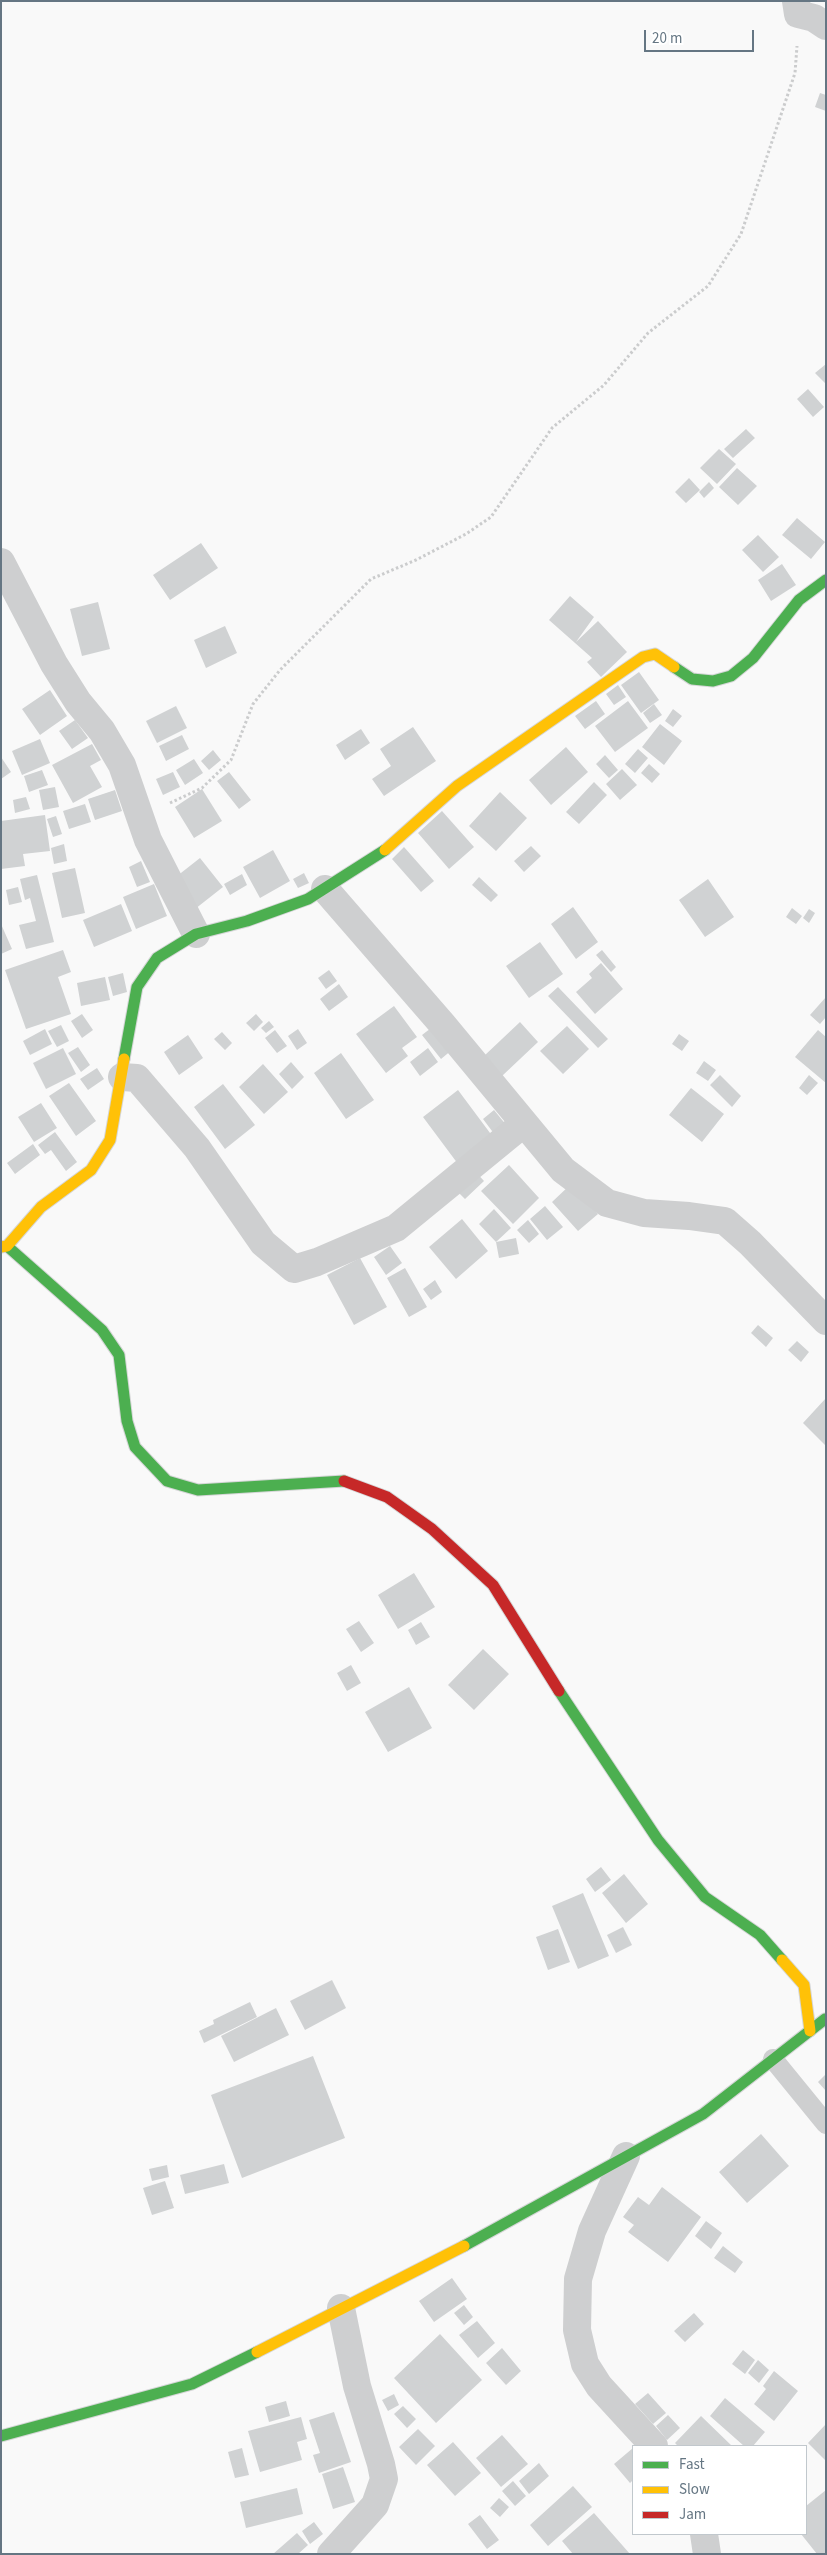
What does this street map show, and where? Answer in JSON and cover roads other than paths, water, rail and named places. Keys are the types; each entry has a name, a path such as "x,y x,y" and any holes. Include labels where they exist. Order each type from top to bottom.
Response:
{"street":[{"path":"798,8 826,26"},
{"path":"1,562 54,664 78,702 102,731 122,765 140,817 165,876 196,934"},
{"path":"810,2031 804,1985 760,1935 705,1897 658,1840 557,1688 493,1585 432,1530 387,1497 342,1480 198,1490 168,1481 135,1447 127,1421 120,1355 102,1330 4,1246 41,1207 91,1170 110,1140 137,987 157,958 196,934 247,921 299,902 325,889 383,852 457,786 643,657 655,654 692,680 713,681 732,676 753,658 800,600 826,580"},
{"path":"325,889 443,1025 563,1170 607,1203 644,1213 725,1221 750,1243 826,1321"},
{"path":"122,1077 137,1078 197,1148 263,1243 294,1269 317,1262 396,1228 524,1124"},
{"path":"1,2436 192,2384 505,2224 703,2114 826,2018"},
{"path":"626,2156 592,2231 578,2279 577,2330 585,2364 599,2386 653,2445"},
{"path":"331,2554 375,2505 384,2479 357,2386 341,2308"},
{"path":"704,2535 707,2554"}],"lane":[{"path":"773,2059 826,2124"}]}
